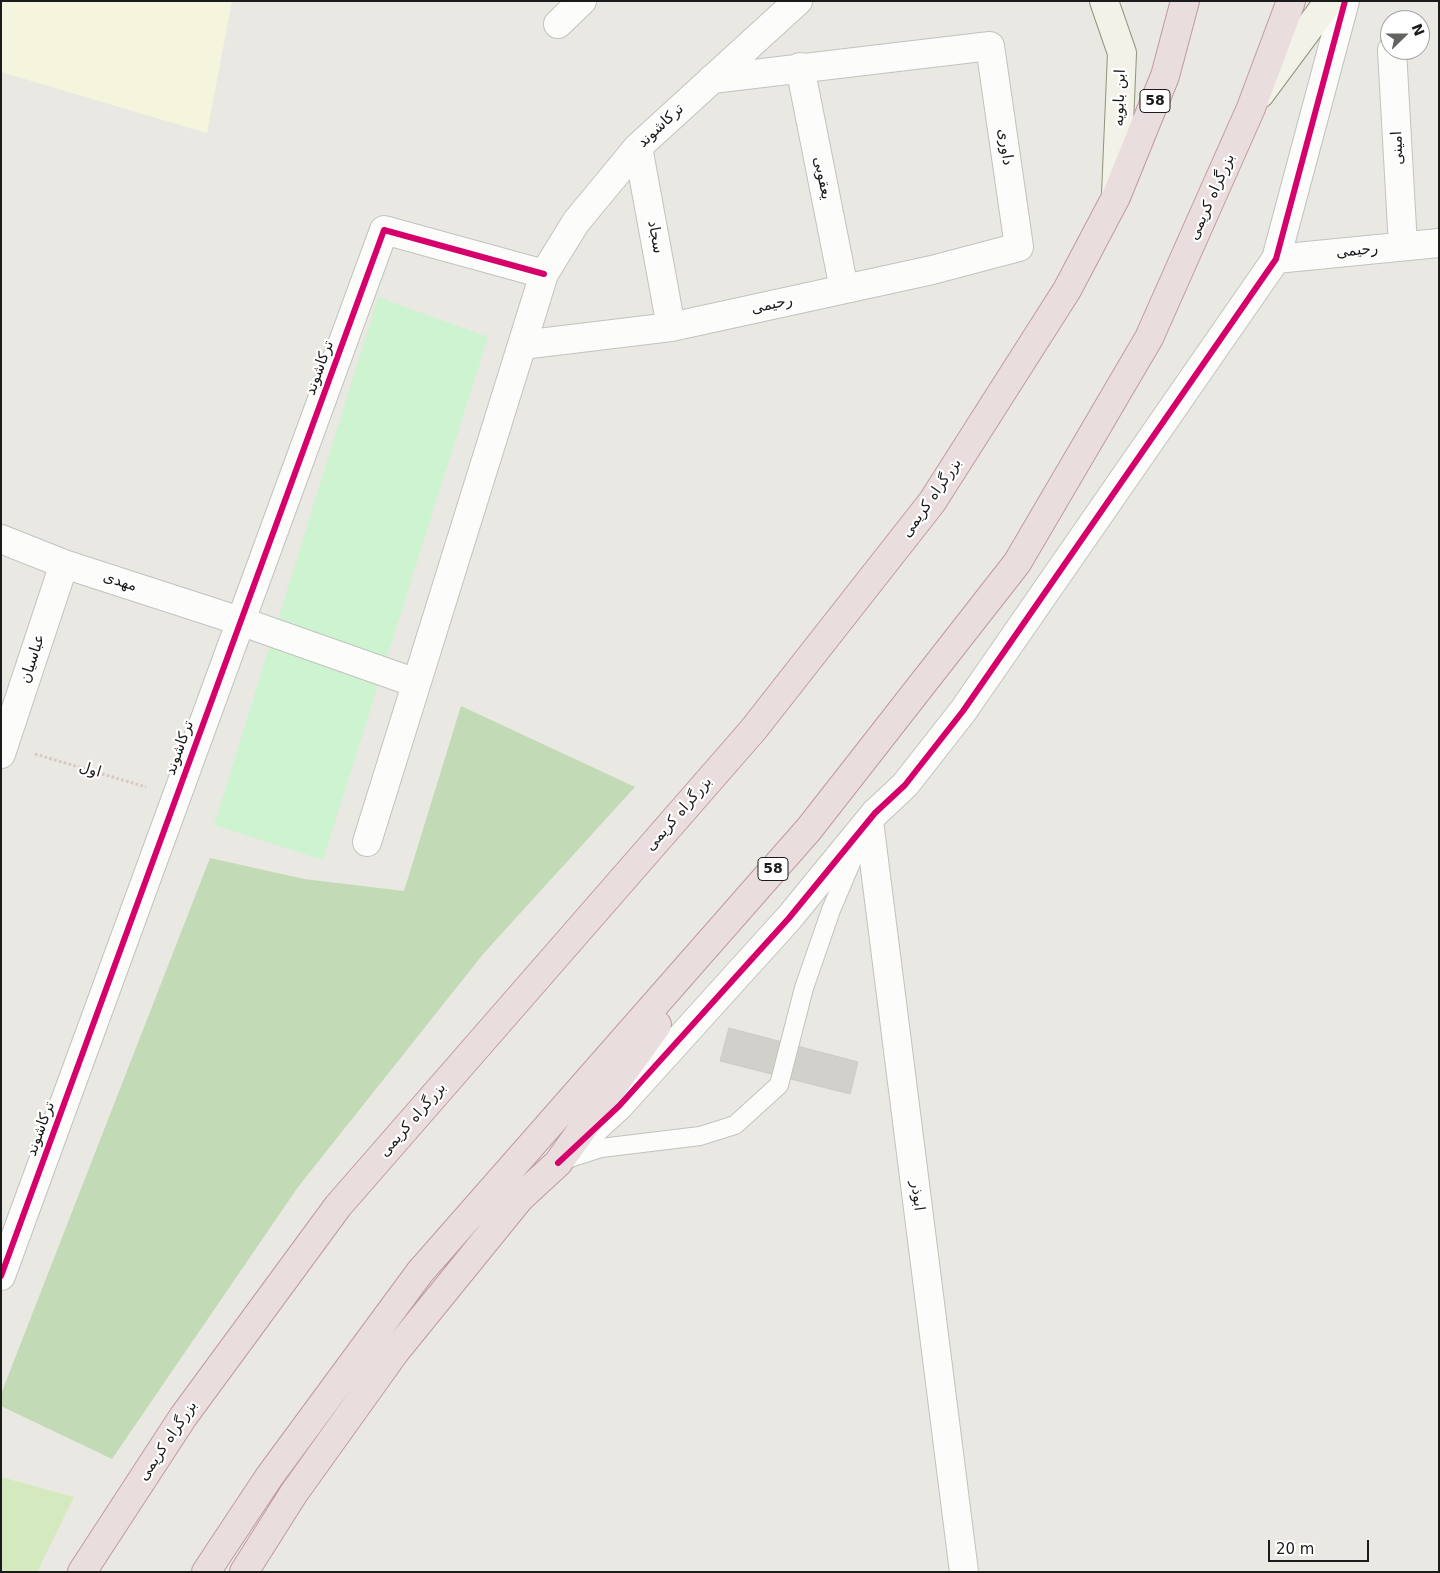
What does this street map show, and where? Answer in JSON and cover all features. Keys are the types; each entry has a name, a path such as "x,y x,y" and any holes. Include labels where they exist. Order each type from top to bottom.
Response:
{"highway":[{"name":"بزرگراه کریمی","path":"82,1572 183,1417 338,1206 753,730 932,502 1067,290 1116,197 1165,76 1185,1"},
{"name":"بزرگراه کریمی","path":"206,1572 269,1477 420,1272 820,814 1017,563 1149,338 1251,108 1291,1"},
{"path":"244,1572 294,1493 395,1352 520,1198 558,1162 752,893"}],"street":[{"path":"558,24 582,1"},
{"name":"ابن بابویه","path":"1104,1 1122,53 1116,197"},
{"path":"1251,108 1329,1"},
{"path":"558,1162 619,1106 789,918 869,821 905,785 963,711 1276,259 1345,1"},
{"name":"ترکاشوند","path":"367,842 544,274 576,222 638,147 712,79 786,5"},
{"name":"داوری","path":"800,67 990,46 1019,247"},
{"name":"امینی","path":"1393,60 1402,246"},
{"path":"712,79 800,67"},
{"name":"یعقوبی","path":"800,67 844,289"},
{"name":"سجاد","path":"638,147 671,327"},
{"name":"ترکاشوند","path":"1,1276 6,1247 176,796 384,230 544,274"},
{"name":"رحیمی","path":"1276,259 1439,243"},
{"name":"رحیمی","path":"522,345 671,327 932,270 1019,247"},
{"name":"مهدی","path":"1,539 64,564 240,621 416,682"},
{"name":"عباسیان","path":"3,749 11,693 64,564"},
{"name":"ابوذر","path":"869,821 964,1572"}],"lane":[{"path":"558,1162 601,1148 700,1136 735,1125 779,1085 804,988 831,910 869,821"}],"shaded area":[{"path":"1,1 232,1 207,133 1,72"},
{"path":"461,706 635,787 484,953 298,1187 112,1459 1,1406 1,1394 210,858 304,879 404,891"}],"green space":[{"path":"378,297 488,337 323,860 214,825"},
{"path":"1,1477 74,1497 37,1572 1,1572"}],"building":[{"path":"729,1028 858,1062 850,1094 720,1061"}],"cycle path":[{"path":"558,1163 619,1106 789,918 875,813 905,785 963,711 1276,259 1345,1"},
{"path":"1,1276 384,230 544,274"}]}
